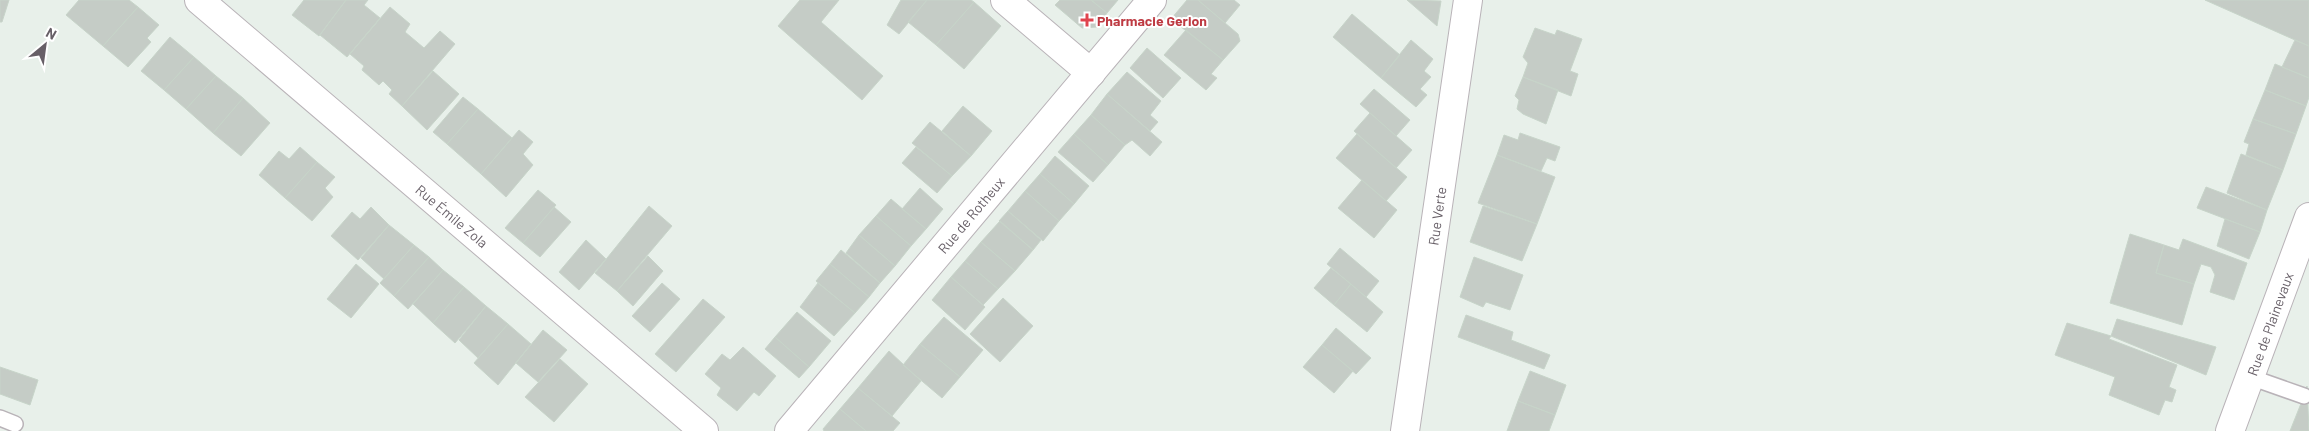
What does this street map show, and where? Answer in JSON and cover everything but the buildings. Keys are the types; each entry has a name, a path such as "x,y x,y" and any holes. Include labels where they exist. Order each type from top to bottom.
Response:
{"street":[{"name":"Rue Émile Zola","path":"199,0 704,431"},
{"path":"1006,0 1091,73"},
{"name":"Rue de Rotheux","path":"789,431 1152,0"},
{"name":"Rue Verte","path":"1405,431 1468,0"},
{"name":"Rue de Plainevaux","path":"2230,431 2309,217"}],"lane":[{"path":"2250,377 2304,396"},
{"path":"0,418 15,424"}],"place":[{"name":"Pharmacie Gerion","path":"1087,20"}]}
